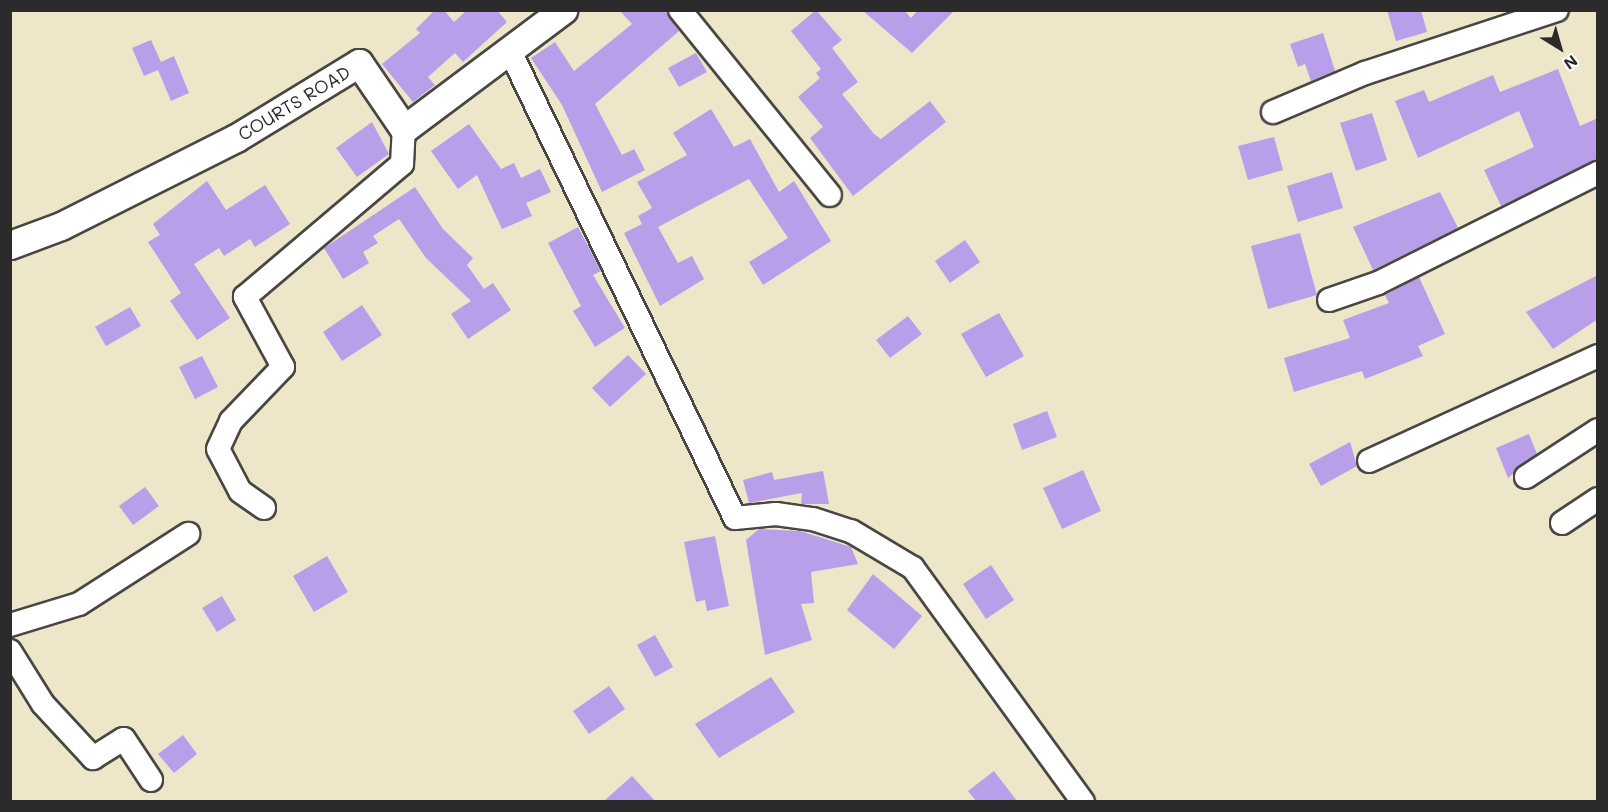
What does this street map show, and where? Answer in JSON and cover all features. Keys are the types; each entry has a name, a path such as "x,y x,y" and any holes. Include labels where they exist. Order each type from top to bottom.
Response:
{"street":[{"path":"264,508 240,491 218,449 231,422 283,367 245,297 402,164 404,129 563,10"},
{"path":"680,10 830,195"},
{"path":"1273,112 1365,73 1557,10"},
{"path":"510,51 735,518 776,514 813,519 851,531 913,568 1083,801"},
{"name":"COURTS ROAD","path":"10,245 61,226 236,138 359,63 404,129"},
{"path":"1329,300 1378,283 1598,173"},
{"path":"1369,461 1598,356"},
{"path":"1526,477 1598,430"},
{"path":"1562,523 1598,499"},
{"path":"10,625 79,604 188,534"},
{"path":"10,651 43,704 93,758 124,739 151,780"}],"building":[{"path":"435,10 444,10 454,22 467,10 497,10 507,22 463,62 455,53 428,77 435,85 413,102 382,64 420,33 416,29"},
{"path":"619,10 664,10 679,31 595,104 622,155 634,149 645,170 602,192 562,105 531,58 555,42 574,71 632,24"},
{"path":"816,10 842,40 832,48 858,82 842,94 874,134 881,139 930,101 946,122 853,196 810,138 823,127 798,97 820,78 816,73 821,69 791,31"},
{"path":"862,10 904,10 911,18 918,10 955,10 912,53"},
{"path":"1387,10 1421,10 1427,32 1396,41"},
{"path":"1323,33 1335,71 1311,81 1305,64 1298,67 1290,44"},
{"path":"151,40 161,62 174,56 189,93 171,101 158,70 144,76 132,48"},
{"path":"696,53 707,72 679,87 668,68"},
{"path":"1558,69 1580,126 1598,118 1598,160 1501,206 1484,170 1534,147 1519,111 1418,158 1395,101 1424,90 1429,102 1493,75 1500,92"},
{"path":"711,109 734,147 750,139 779,192 794,181 831,241 763,285 749,262 788,238 749,179 658,227 678,263 692,256 704,279 660,306 624,233 642,224 638,216 652,208 637,182 687,155 673,133"},
{"path":"1372,113 1387,160 1356,171 1340,123"},
{"path":"372,122 389,154 357,177 336,148"},
{"path":"469,124 501,169 514,163 521,178 540,169 551,192 526,203 532,216 502,229 477,175 458,189 431,151"},
{"path":"1274,137 1283,170 1248,180 1238,146"},
{"path":"1332,172 1343,208 1298,222 1287,186"},
{"path":"207,181 226,210 265,185 290,224 255,247 250,239 224,256 219,248 194,264 230,318 197,340 170,301 181,293 148,242 160,235 153,224"},
{"path":"415,187 443,229 473,258 467,265 484,289 493,283 511,310 468,339 451,314 471,301 426,258 399,219 373,236 378,243 363,252 369,263 343,279 324,248"},
{"path":"1440,192 1458,228 1373,270 1353,227"},
{"path":"578,227 601,271 593,275 625,328 595,347 573,311 581,306 548,243"},
{"path":"1300,233 1317,295 1268,309 1251,246"},
{"path":"965,240 980,262 950,283 935,261"},
{"path":"1598,275 1598,319 1553,349 1526,312"},
{"path":"1419,277 1445,334 1418,346 1423,356 1365,379 1362,371 1294,392 1284,358 1350,338 1343,320 1389,303 1385,295"},
{"path":"362,305 382,335 342,361 323,332"},
{"path":"130,307 141,326 106,346 95,327"},
{"path":"999,313 1024,356 986,377 961,334"},
{"path":"908,316 922,334 890,358 876,340"},
{"path":"628,355 646,374 610,407 592,388"},
{"path":"202,356 218,387 195,399 179,367"},
{"path":"1047,411 1057,437 1022,450 1013,424"},
{"path":"1529,434 1537,454 1508,478 1496,448"},
{"path":"1350,442 1357,466 1321,486 1309,464"},
{"path":"1083,470 1101,511 1062,529 1043,488"},
{"path":"823,471 829,504 801,504 802,493 749,503 743,480 772,472 774,480"},
{"path":"145,487 159,506 133,525 119,506"},
{"path":"759,529 800,531 851,547 858,564 811,572 814,603 801,604 812,640 765,655 746,540"},
{"path":"715,536 729,606 707,611 705,600 696,602 684,542"},
{"path":"327,556 348,592 314,612 293,576"},
{"path":"991,565 1014,600 986,619 963,584"},
{"path":"873,574 922,616 894,649 847,610"},
{"path":"222,596 236,620 217,632 202,608"},
{"path":"655,635 673,667 655,677 637,645"},
{"path":"771,677 795,712 719,758 695,724"},
{"path":"609,686 625,709 589,734 573,711"},
{"path":"183,735 197,754 174,773 158,754"},
{"path":"994,771 1017,801 976,801 968,791"},
{"path":"632,776 655,801 604,801"}]}
